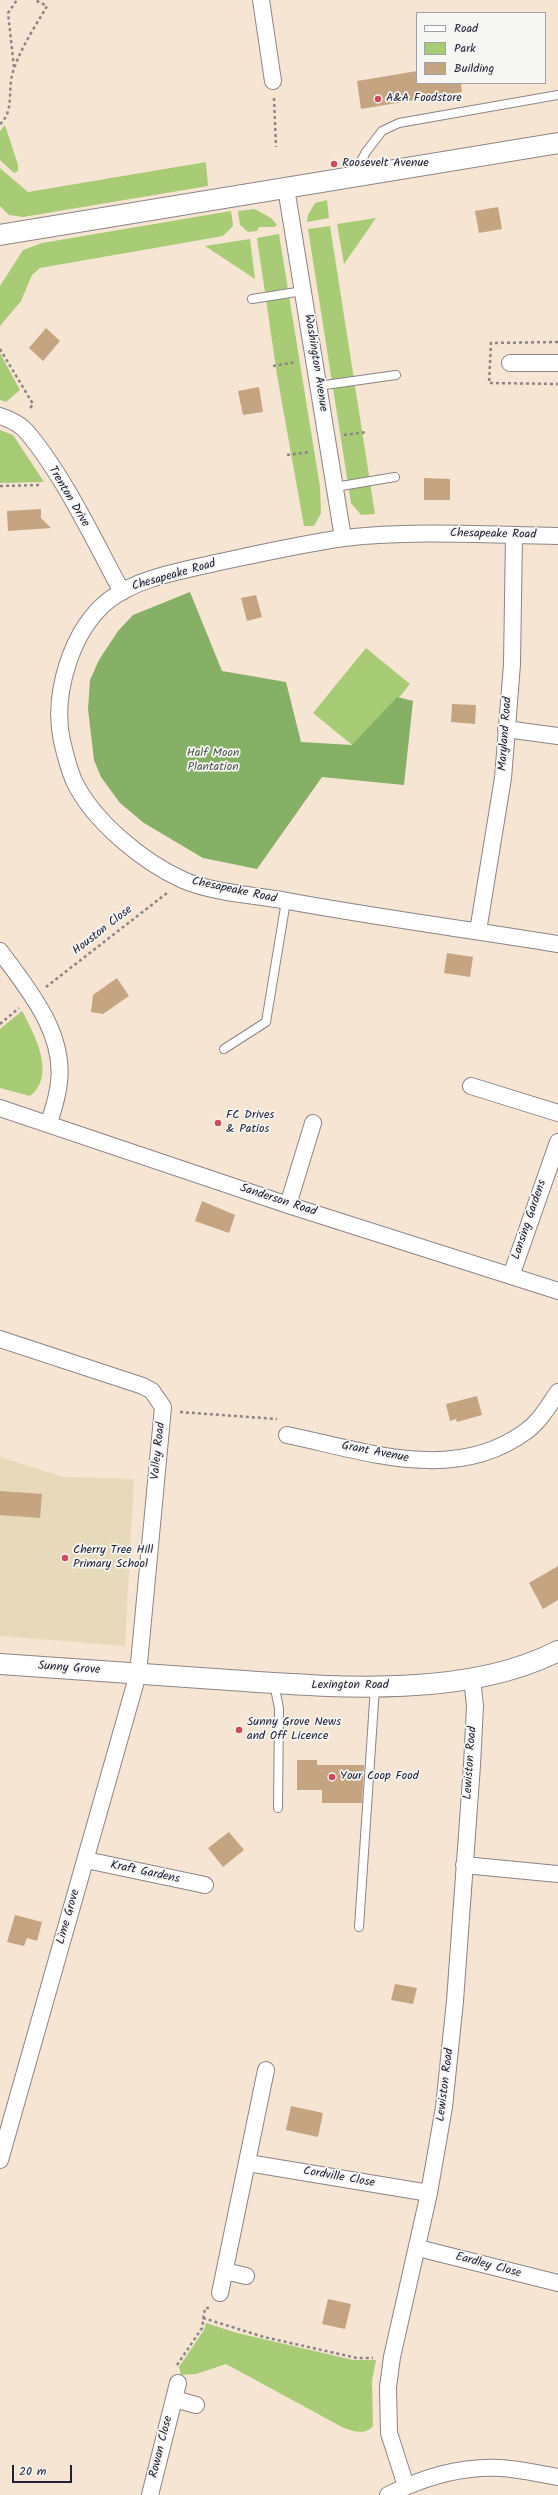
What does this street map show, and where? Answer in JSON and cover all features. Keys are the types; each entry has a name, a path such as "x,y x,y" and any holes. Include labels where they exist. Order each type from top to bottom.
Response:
{"street":[{"path":"261,0 273,81"},
{"path":"0,235 558,142"},
{"name":"Washington Avenue","path":"286,188 343,538"},
{"path":"510,363 558,363"},
{"name":"Trenton Drive","path":"0,416 20,426 29,435 62,484 122,592"},
{"name":"Chesapeake Road","path":"558,536 409,533 343,538 193,568 122,592 108,601 92,617 69,657 62,696 62,739 73,779 85,800 103,822 126,844 183,880 286,901 558,944"},
{"name":"Maryland Road","path":"478,931 503,778 512,664 514,535"},
{"path":"506,729 558,736"},
{"path":"0,951 33,997 50,1029 59,1060 59,1082 49,1123"},
{"path":"471,1086 558,1114"},
{"name":"Sanderson Road","path":"0,1108 49,1123 288,1205 558,1291"},
{"path":"288,1205 312,1123"},
{"name":"Lansing Gardens","path":"511,1276 558,1142"},
{"name":"Valley Road","path":"0,1339 143,1386 152,1391 159,1399 163,1407 138,1674"},
{"name":"Grant Avenue","path":"287,1435 405,1460 438,1460 473,1457 498,1447 526,1432 541,1418 558,1392"},
{"name":"Lexington Road","path":"138,1674 274,1683 375,1686 472,1678 512,1668 558,1651"},
{"name":"Sunny Grove","path":"0,1664 138,1674"},
{"name":"Lime Grove","path":"0,2160 138,1674"},
{"name":"Lewiston Road","path":"406,2486 389,2433 387,2400 392,2357 418,2248 446,2091 455,2001 475,1706 472,1678"},
{"name":"Kraft Gardens","path":"86,1860 205,1885"},
{"path":"464,1865 558,1874"},
{"path":"220,2293 266,2070"},
{"name":"Cordville Close","path":"248,2163 429,2193"},
{"name":"Eardley Close","path":"418,2248 558,2283"},
{"path":"225,2271 246,2276"},
{"name":"Rowan Close","path":"150,2495 178,2383"},
{"name":"Rowan Close","path":"174,2399 196,2405"},
{"path":"388,2495 428,2477 476,2468 501,2468 558,2477"}],"lane":[{"path":"353,177 366,152 382,131 399,123 558,95"},
{"path":"252,299 303,291"},
{"path":"318,386 396,375"},
{"path":"335,487 395,477"},
{"path":"224,1049 266,1022 286,901"},
{"path":"274,1683 279,1708 278,1808"},
{"path":"359,1927 375,1686"}],"path":[{"path":"14,67 8,13 17,0"},
{"path":"0,124 8,113 10,81 14,67 47,6 35,0"},
{"path":"273,81 276,148"},
{"path":"0,349 33,404 20,426"},
{"path":"273,366 314,359"},
{"path":"287,455 367,432"},
{"path":"0,486 62,484"},
{"name":"Houston Close","path":"0,1024 183,880"},
{"path":"163,1417 176,1419 177,1411 279,1419 290,1424 287,1435"},
{"path":"178,2383 173,2379 175,2368 202,2328 205,2308 211,2308 220,2293"},
{"path":"203,2318 241,2331 357,2358 392,2357"}],"shaded area":[{"name":"Cherry Tree Hill Primary School","path":"0,1457 63,1477 134,1479 125,1646 0,1636"}],"green space":[{"path":"5,125 18,165 18,171 14,173 0,160 0,131"},
{"path":"206,162 208,186 23,217 9,215 0,206 0,168 28,192"},
{"path":"327,200 329,218 307,222 308,215 315,203"},
{"path":"255,209 271,218 277,225 274,227 259,227 257,231 248,232 240,225 238,211"},
{"path":"231,211 233,226 223,236 40,268 32,275 21,301 0,326 0,286 23,250 42,243"},
{"path":"376,218 344,264 337,224"},
{"path":"330,226 375,514 361,515 351,503 308,229"},
{"path":"279,234 320,487 321,513 314,526 304,526 277,375 257,238"},
{"path":"250,239 255,279 205,246"},
{"path":"0,353 20,390 6,402 0,400"},
{"path":"0,430 13,435 44,482 0,483"},
{"name":"Half Moon Plantation","path":"190,592 222,671 286,682 301,742 352,745 397,697 413,701 404,785 322,777 257,869 203,858 144,823 120,803 101,777 94,760 88,709 90,680 99,660 118,631 133,615"},
{"path":"366,648 410,684 357,749 313,713"},
{"path":"22,1011 41,1054 42,1077 38,1088 30,1096 0,1088 0,1029"},
{"path":"206,2323 237,2333 353,2360 376,2360 372,2381 373,2426 362,2432 342,2427 226,2364 196,2374 181,2375 179,2367 204,2330"}],"building":[{"path":"416,71 416,84 461,84 462,92 361,109 357,81"},
{"path":"498,207 502,229 479,233 475,211"},
{"path":"46,328 60,341 43,361 29,348"},
{"path":"259,387 263,412 243,415 238,391"},
{"path":"424,478 450,479 450,500 424,500"},
{"path":"41,509 41,518 51,528 8,531 7,511"},
{"path":"256,595 262,617 247,621 241,598"},
{"path":"452,704 476,705 475,724 451,722"},
{"path":"447,953 473,957 470,977 444,973"},
{"path":"117,978 129,996 103,1014 91,1012 93,995"},
{"path":"202,1201 235,1215 229,1233 195,1221"},
{"path":"477,1396 482,1415 457,1422 456,1419 450,1421 446,1404"},
{"path":"0,1491 42,1494 40,1518 0,1515"},
{"path":"558,1566 558,1600 543,1609 529,1583"},
{"name":"Your Coop Food","path":"297,1760 317,1760 317,1765 364,1765 362,1803 322,1803 322,1790 297,1790"},
{"path":"229,1832 244,1850 223,1867 208,1848"},
{"path":"15,1915 42,1922 37,1941 27,1938 24,1946 7,1942"},
{"path":"395,1984 417,1988 413,2004 391,2000"},
{"path":"291,2106 323,2113 318,2137 286,2130"},
{"path":"328,2299 351,2304 345,2329 322,2324"}],"place":[{"name":"A&A Foodstore","path":"378,99"},
{"name":"Roosevelt Avenue","path":"334,164"},
{"name":"FC Drives & Patios","path":"218,1123"},
{"name":"Cherry Tree Hill Primary School","path":"65,1558"},
{"name":"Sunny Grove News and Off Licence","path":"239,1730"},
{"name":"Your Coop Food","path":"332,1777"}]}
